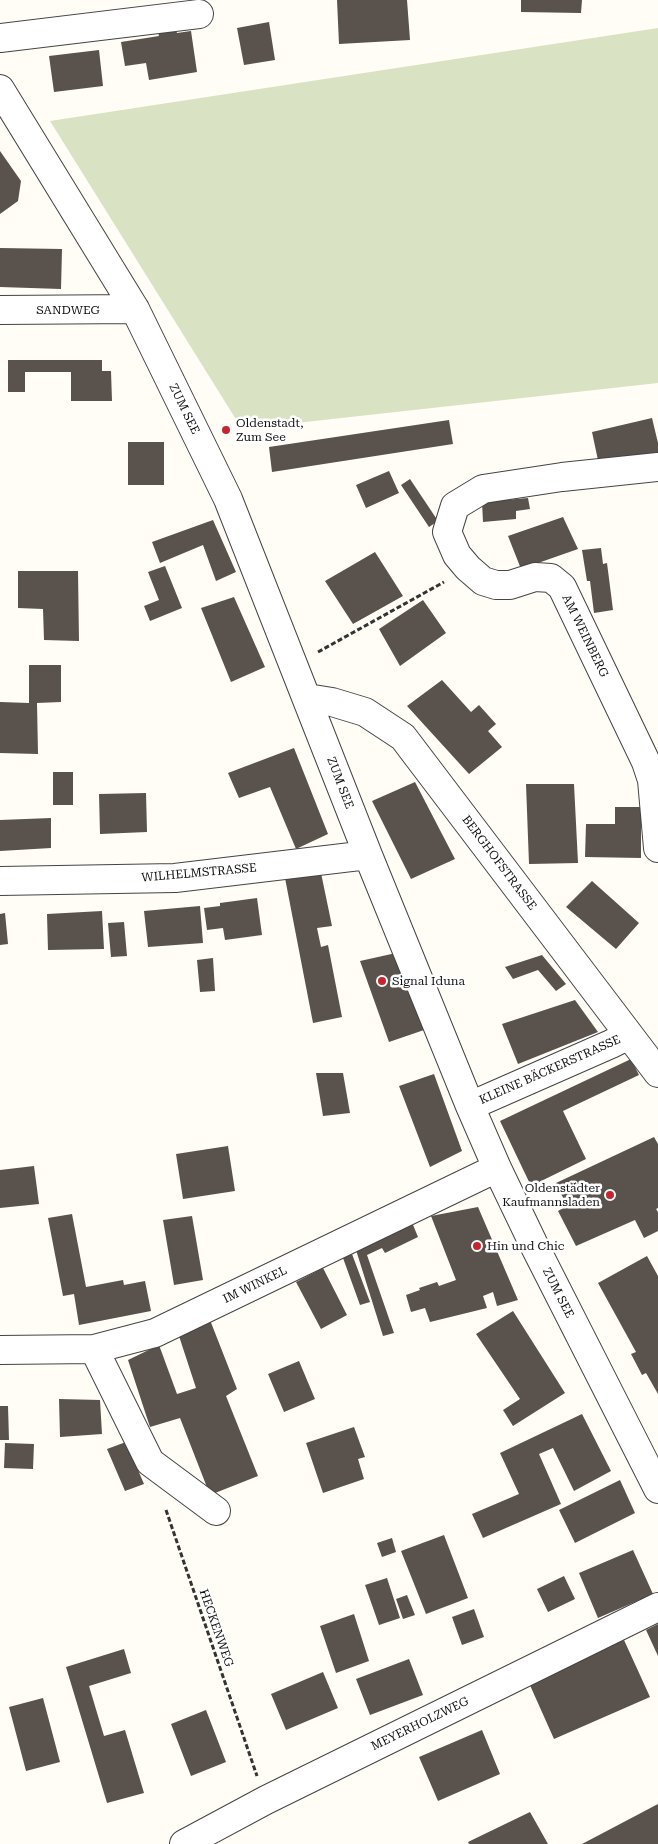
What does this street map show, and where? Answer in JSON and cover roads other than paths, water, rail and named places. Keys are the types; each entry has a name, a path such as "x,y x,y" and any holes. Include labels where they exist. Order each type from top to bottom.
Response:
{"street":[{"path":"0,38 199,14"},
{"name":"ZUM SEE","path":"0,89 136,309 228,499 368,855 470,1106 533,1243 658,1489"},
{"name":"SANDWEG","path":"0,310 136,309"},
{"name":"AM WEINBERG","path":"658,467 562,477 483,489 455,506 447,532 457,555 483,581 496,585 510,586 536,578 551,578 562,587 646,762 652,780 658,848"},
{"name":"BERGHOFSTRASSE","path":"307,698 332,702 365,712 403,737 658,1073"},
{"name":"WILHELMSTRASSE","path":"0,881 174,878 368,855"},
{"name":"KLEINE BÄCKERSTRASSE","path":"470,1106 629,1035"},
{"name":"IM WINKEL","path":"0,1350 94,1349 155,1333 497,1168"},
{"path":"94,1349 150,1462 216,1511"},
{"name":"MEYERHOLZWEG","path":"184,1844 266,1800 658,1606"}],"place":[{"name":"Oldenstadt, Zum See","path":"226,430"},
{"name":"Signal Iduna","path":"382,981"},
{"name":"Oldenstädter Kaufmannsladen","path":"610,1195"},
{"name":"Hin und Chic","path":"477,1246"}]}
